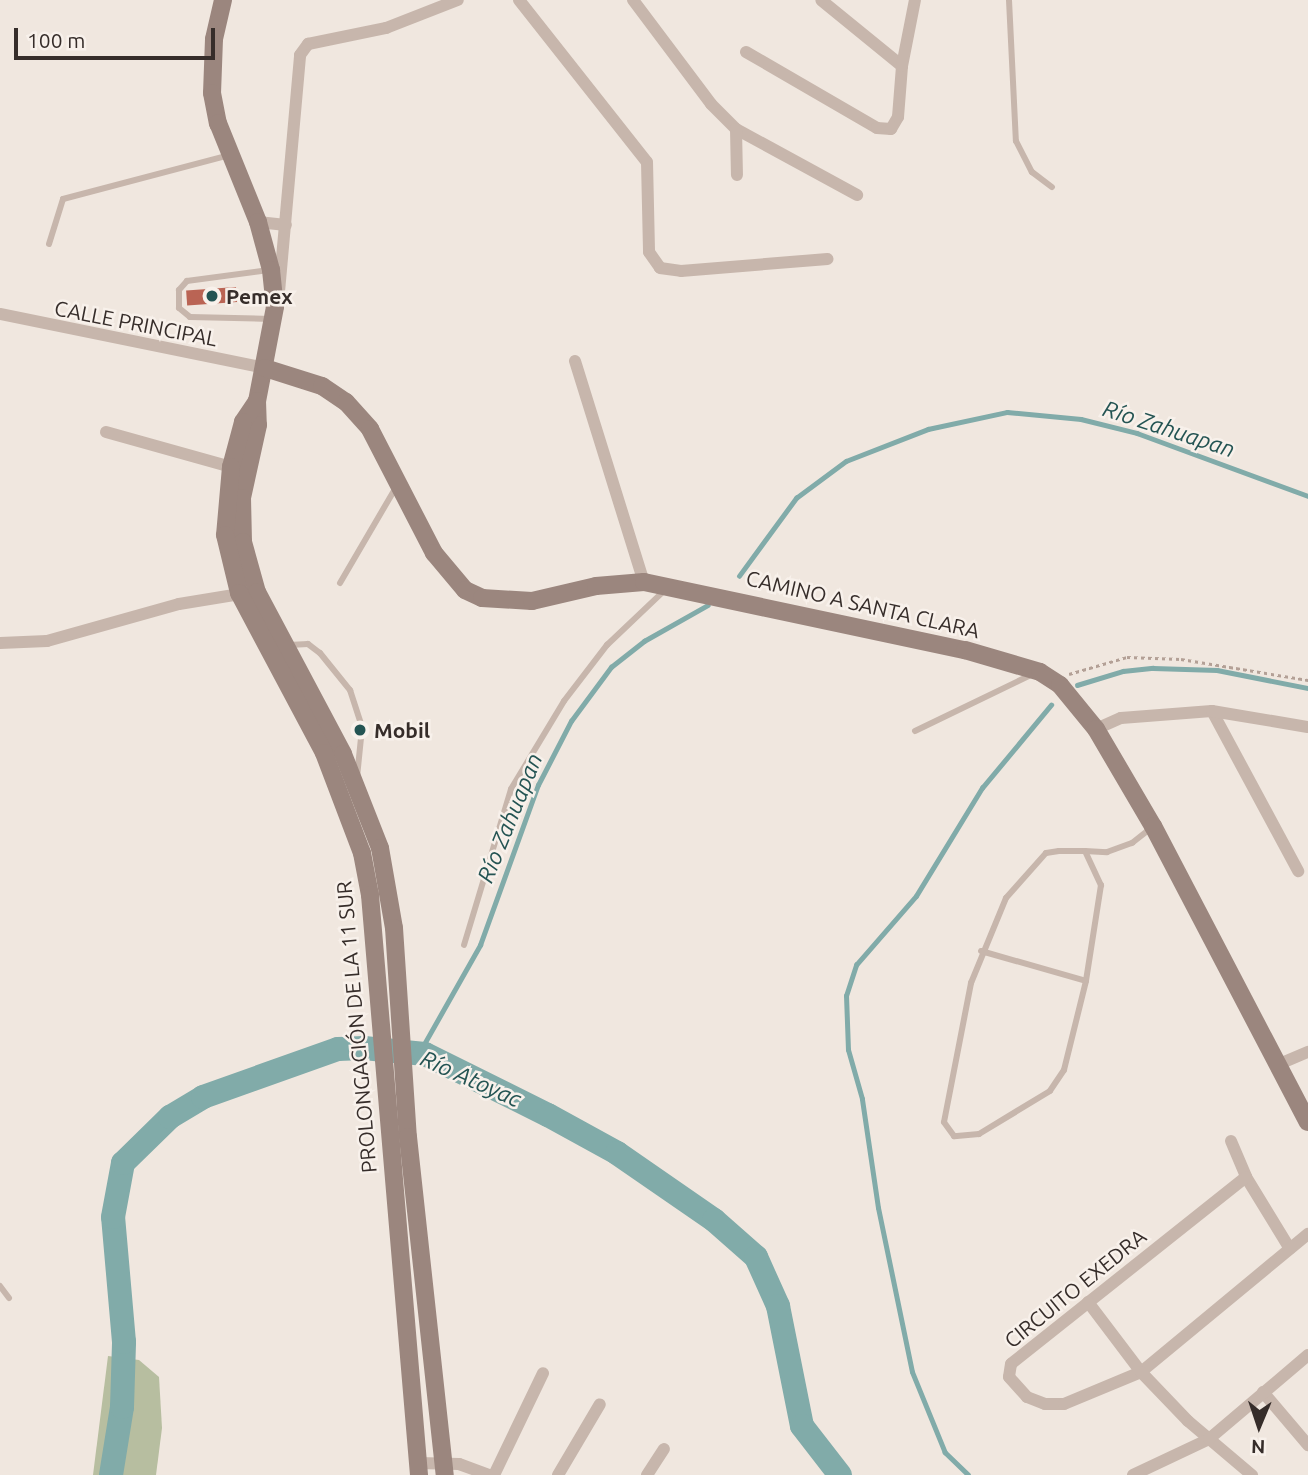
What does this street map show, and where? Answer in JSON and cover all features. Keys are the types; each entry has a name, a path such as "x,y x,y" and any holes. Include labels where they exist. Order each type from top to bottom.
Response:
{"main road":[{"name":"PROLONGACIÓN DE LA 11 SUR","path":"223,0 214,39 212,93 258,222 271,270 274,319 257,401 258,425 241,512 248,593"},
{"name":"CAMINO A SANTA CLARA","path":"265,369 322,386 345,402 370,429 450,575 482,598 532,601 596,586 644,582 965,650 1046,676 1074,699 1096,729 1153,826 1308,1122"},
{"name":"PROLONGACIÓN DE LA 11 SUR","path":"257,401 243,422 231,467 225,535 248,593 356,782 380,848 397,985 414,1188 445,1468"},
{"name":"PROLONGACIÓN DE LA 11 SUR","path":"277,647 324,753 362,853 419,1469"},
{"path":"362,853 380,848"}],"street":[{"path":"274,319 283,279 300,55 309,44 386,28 458,0"},
{"path":"519,0 647,162 649,253 660,268 681,271 828,259"},
{"path":"633,0 711,104 736,129 857,195"},
{"path":"821,0 902,66"},
{"path":"746,52 885,131 898,117 902,66 915,0"},
{"path":"736,129 737,175"},
{"path":"258,222 286,225"},
{"name":"CALLE PRINCIPAL","path":"0,314 265,369"},
{"path":"575,361 644,582"},
{"path":"106,432 231,467"},
{"path":"0,643 47,641 179,604 248,593"},
{"path":"1212,711 1298,871"},
{"path":"1096,729 1121,718 1212,711 1308,727"},
{"path":"1278,1065 1308,1052"},
{"path":"1231,1142 1246,1177 1290,1249"},
{"name":"CIRCUITO EXEDRA","path":"1246,1177 1011,1364 1009,1377 1027,1397 1054,1405 1141,1372 1308,1234"},
{"path":"1088,1303 1141,1372 1209,1439 1252,1475"},
{"path":"1133,1475 1209,1439 1308,1355"},
{"path":"419,1469 445,1468 492,1475 543,1373"},
{"path":"1263,1392 1308,1445"},
{"path":"558,1475 600,1404"},
{"path":"647,1475 664,1450"}],"lane":[{"path":"1009,0 1016,141 1032,172 1052,187"},
{"path":"49,244 64,199 232,155"},
{"path":"271,270 187,281 179,290 179,308 190,317 274,319"},
{"path":"341,583 398,482"},
{"path":"464,945 511,789 564,701 607,645 668,586"},
{"path":"277,647 308,644 332,664 350,690 363,742 356,782"},
{"path":"915,731 1046,676"},
{"path":"1085,851 1101,885 1086,981 1064,1070 1050,1091 979,1134 954,1136 944,1122 981,951 1006,898 1036,859 1059,851 1118,849 1153,826"},
{"path":"981,951 1086,981"},
{"path":"0,1286 9,1298"}],"path":[{"path":"1046,676 1127,657 1181,659 1308,680"}],"green space":[{"path":"108,1356 139,1360 159,1377 162,1428 156,1475 93,1475"}],"building":[{"name":"Pemex","path":"236,287 237,302 187,305 186,290"}],"waterway":[{"name":"Río Zahuapan","path":"739,576 796,498 846,461 928,429 1007,412 1081,419 1137,433 1308,496"},
{"name":"Río Zahuapan","path":"419,1053 480,945 538,785 571,721 611,667 644,641 708,605"},
{"path":"1077,685 1123,671 1153,668 1217,670 1308,688"},
{"path":"968,1475 945,1453 912,1372 878,1208 862,1099 848,1050 846,996 856,965 916,896 982,788 1051,705"},
{"name":"Río Atoyac","path":"111,1475 122,1407 124,1342 113,1217 123,1163 170,1117 203,1097 338,1049 364,1048 425,1054 548,1115 617,1153 714,1220 756,1257 778,1306 802,1426 840,1475"}],"place":[{"name":"Pemex","path":"212,296"},
{"name":"Mobil","path":"360,730"}]}
